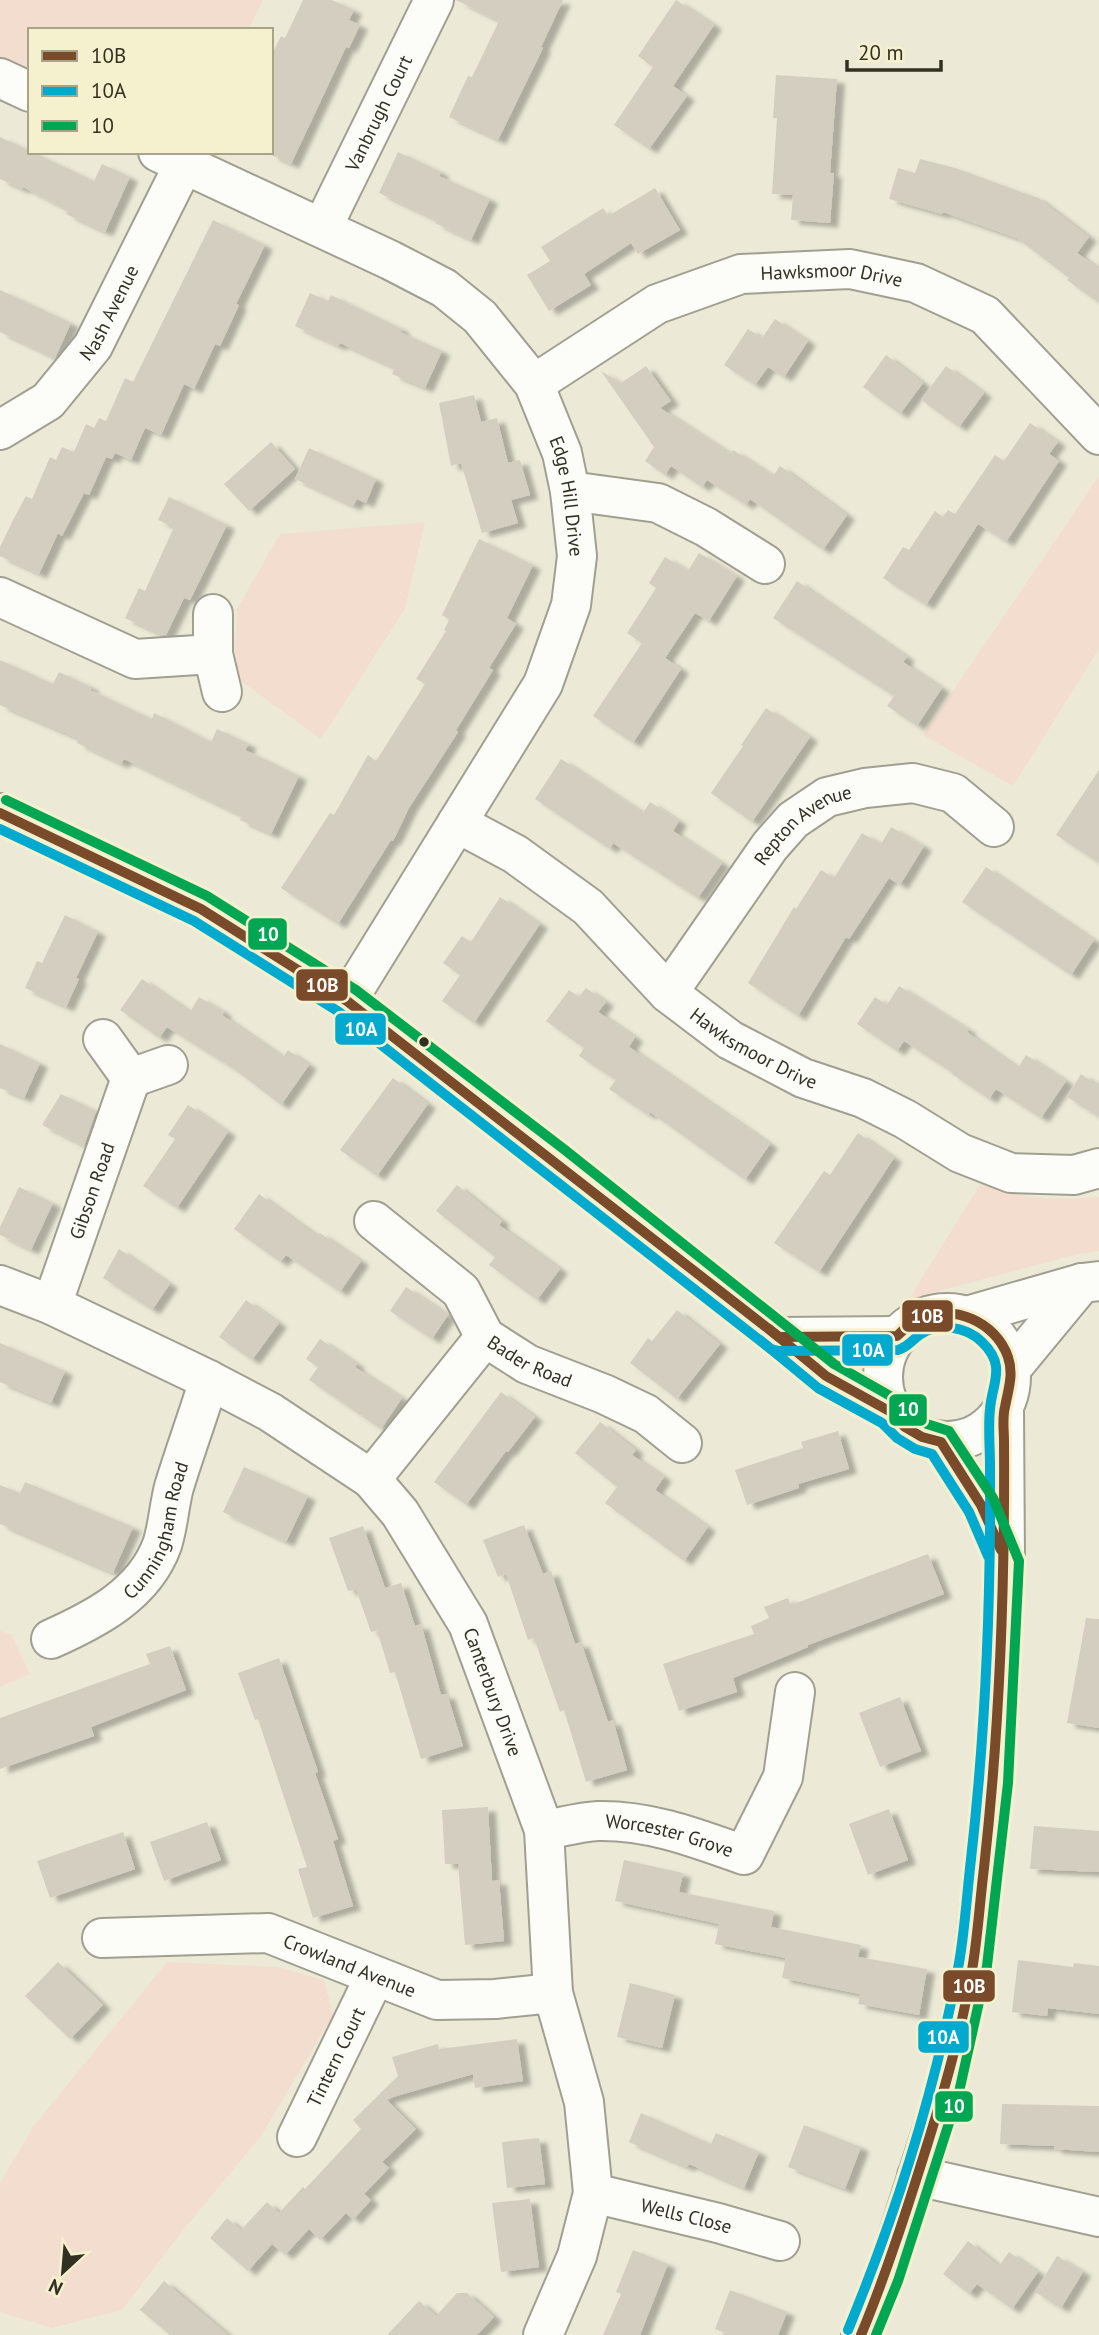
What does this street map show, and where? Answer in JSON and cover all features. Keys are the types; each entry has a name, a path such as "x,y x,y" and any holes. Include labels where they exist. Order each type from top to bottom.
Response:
{"street":[{"name":"Vanbrugh Court","path":"322,228 435,0"},
{"path":"0,79 28,91"},
{"name":"Edge Hill Drive","path":"171,158 444,288 480,317 534,384 562,453 570,491 577,556 570,605 542,684 347,1001"},
{"name":"Nash Avenue","path":"0,430 48,401 93,346 171,158"},
{"name":"Hawksmoor Drive","path":"534,384 657,304 741,274 850,270 916,283 985,315 1099,435"},
{"path":"570,491 658,503 706,527 765,564"},
{"path":"0,597 135,659 213,654"},
{"path":"213,614 213,654 222,692"},
{"name":"Repton Avenue","path":"668,993 770,846 793,820 827,797 865,788 913,783 953,793 994,827"},
{"path":"0,813 201,909 347,1001 826,1376 891,1412 905,1427 922,1437 942,1442 966,1439 988,1427 1004,1409"},
{"name":"Hawksmoor Drive","path":"457,823 515,854 588,907 668,993 730,1040 803,1078 863,1098 905,1119 960,1153 1011,1173 1074,1175 1099,1168"},
{"path":"103,1039 131,1078 168,1065"},
{"name":"Gibson Road","path":"52,1305 131,1078"},
{"name":"Bader Road","path":"374,1221 461,1291 485,1337 527,1364 604,1394 646,1414 682,1443"},
{"path":"967,1316 1091,1282"},
{"path":"1011,1369 1091,1282"},
{"name":"Canterbury Drive","path":"0,1285 52,1305 209,1380 270,1412 372,1479 400,1513 468,1624 544,1830 553,1993 584,2102 593,2193 577,2256 542,2335"},
{"path":"861,2335 885,2277 946,2088 973,1964 994,1782 1005,1560 1004,1409 1010,1390 1011,1369 997,1336 983,1324 951,1312 936,1313 907,1326 886,1354 882,1373 884,1393 891,1412"},
{"path":"779,1337 897,1336"},
{"path":"372,1479 485,1337"},
{"name":"Cunningham Road","path":"51,1639 77,1628 125,1598 149,1573 162,1544 174,1489 209,1380"},
{"path":"942,1442 981,1505 1005,1560"},
{"name":"Worcester Grove","path":"544,1830 596,1821 626,1822 672,1829 744,1856 783,1777 795,1692"},
{"name":"Crowland Avenue","path":"102,1938 268,1933 437,2000 495,1999 553,1993"},
{"name":"Tintern Court","path":"297,2137 375,1976"},
{"path":"917,2176 1099,2217"},
{"name":"Wells Close","path":"593,2193 780,2241"}],"shaded area":[{"path":"0,0 263,0 249,28 28,28 28,70 0,57"},
{"path":"1099,476 1099,649 1013,786 923,735"},
{"path":"425,522 405,609 321,739 234,676 237,609 280,534"},
{"path":"981,1183 1009,1193 1039,1198 1099,1197 1099,1251 1078,1254 909,1299"},
{"path":"0,1631 11,1634 30,1674 0,1687"},
{"path":"167,1962 277,1967 324,1980 333,2015 261,2136 184,2229 122,2310 52,2328 0,2312 0,2183 33,2127"}],"building":[{"path":"303,0 332,0 354,10 349,20 360,25 349,48 346,47 291,164 271,155 273,52 281,36 285,38"},
{"path":"456,0 563,0 498,140 449,117 499,21"},
{"path":"676,0 714,25 673,86 687,96 649,149 614,125 653,67 638,56"},
{"path":"776,75 837,79 830,173 834,173 830,223 791,220 793,195 772,194 777,118 773,118"},
{"path":"0,137 28,150 28,154 36,154 94,181 102,164 130,177 105,232 66,214 68,210 23,187 22,189 0,179"},
{"path":"398,152 441,172 439,176 490,199 471,240 435,223 437,220 379,193"},
{"path":"920,159 955,168 1038,198 1089,237 1077,253 1099,269 1099,303 1017,238 943,212 942,214 889,199 898,168 915,173"},
{"path":"655,188 680,230 638,254 631,243 584,274 591,285 549,311 527,275 550,261 541,247 603,208 608,216"},
{"path":"213,220 265,245 236,304 239,305 220,346 215,344 194,389 184,384 161,435 145,428 131,460 115,453 112,459 106,457 89,495 84,493 62,536 58,533 39,574 0,556 0,547 13,520 26,496 32,499 50,457 56,460 62,447 74,452 86,424 94,428 99,418 106,421 125,378 133,382"},
{"path":"0,290 71,323 55,358 0,332"},
{"path":"310,293 328,301 331,295 442,351 425,388 392,374 395,368 295,326"},
{"path":"775,319 808,341 784,377 768,367 755,385 724,365 748,329 762,338"},
{"path":"886,355 923,383 900,414 863,387"},
{"path":"646,366 671,401 660,408 731,454 733,450 773,476 780,466 847,515 823,550 750,499 746,505 707,480 702,487 671,466 665,475 645,461 654,447 601,371 621,383"},
{"path":"946,366 984,393 959,427 921,400"},
{"path":"474,395 481,422 497,418 508,463 520,460 530,495 511,500 518,523 482,533 461,463 451,466 439,403"},
{"path":"1030,423 1058,442 1049,454 1059,461 1006,542 978,524 926,605 883,578 903,547 909,550 935,511 943,517 948,510 955,514 995,455 1004,461"},
{"path":"271,442 295,469 249,511 224,484"},
{"path":"309,448 376,479 366,503 357,499 353,506 295,479"},
{"path":"169,497 227,525 190,600 184,598 166,635 162,635 125,618 139,588 145,591 174,527 158,520"},
{"path":"479,539 533,565 507,618 516,624 489,668 493,670 456,730 458,732 409,808 393,841 391,840 338,924 281,888 330,813 334,815 368,755 376,761 425,684 416,679 446,631 444,630 449,620 442,615"},
{"path":"699,553 737,576 709,621 695,613 665,658 681,669 633,743 593,716 642,643 627,633 656,588 649,583 665,557 688,571"},
{"path":"797,581 907,657 903,662 942,688 917,726 887,706 894,696 773,618"},
{"path":"0,660 53,684 59,672 152,719 154,713 211,742 217,729 249,744 245,750 299,776 271,834 240,820 242,816 124,759 121,764 77,743 79,739 0,705"},
{"path":"766,708 810,737 752,822 711,793"},
{"path":"561,759 643,813 650,802 679,821 673,831 722,863 698,898 613,843 610,849 535,799"},
{"path":"1099,770 1099,863 1056,835"},
{"path":"891,827 924,846 900,885 889,878 849,939 846,937 798,1016 748,983 794,907 796,909 821,870 834,878 862,833 881,844"},
{"path":"986,867 1094,940 1071,975 962,902"},
{"path":"500,897 540,924 474,1023 442,1001 460,975 443,963 462,936 471,942"},
{"path":"65,915 98,932 76,978 79,979 66,1007 25,988 37,961 42,963"},
{"path":"142,979 190,1012 199,997 224,1012 222,1015 283,1057 288,1050 309,1065 281,1105 234,1069 167,1027 159,1038 120,1010"},
{"path":"899,986 969,1030 967,1032 1018,1068 1026,1055 1066,1081 1041,1118 996,1089 989,1099 904,1041 897,1051 857,1024 875,997 887,1005"},
{"path":"586,988 606,1002 598,1012 635,1037 629,1047 770,1144 745,1180 650,1112 648,1115 609,1089 616,1080 579,1056 584,1048 546,1021 569,990 579,997"},
{"path":"0,1044 40,1063 24,1098 0,1088"},
{"path":"1081,1074 1099,1086 1099,1117 1067,1097"},
{"path":"393,1078 428,1104 377,1176 340,1150"},
{"path":"61,1094 96,1111 84,1146 42,1125"},
{"path":"188,1105 228,1132 177,1208 143,1186 175,1139 168,1135"},
{"path":"858,1133 894,1158 819,1272 774,1243 824,1171 830,1175"},
{"path":"457,1185 502,1221 499,1225 560,1269 537,1300 489,1265 495,1257 436,1211"},
{"path":"19,1187 53,1203 31,1250 0,1235 0,1227"},
{"path":"259,1194 317,1236 320,1233 361,1261 340,1292 286,1255 280,1262 234,1229"},
{"path":"119,1249 170,1284 152,1310 103,1278"},
{"path":"406,1287 448,1315 432,1339 390,1311"},
{"path":"246,1300 279,1323 252,1360 219,1337"},
{"path":"677,1310 720,1344 677,1399 630,1363 648,1338 652,1341"},
{"path":"320,1339 357,1364 355,1367 402,1398 381,1429 309,1380 318,1367 306,1359"},
{"path":"0,1343 65,1371 51,1403 0,1382"},
{"path":"501,1392 535,1417 466,1505 434,1482"},
{"path":"600,1422 636,1450 632,1455 664,1477 655,1490 708,1527 684,1561 605,1503 617,1487 575,1453"},
{"path":"838,1431 849,1469 798,1484 799,1488 747,1505 735,1470 803,1448 801,1442"},
{"path":"244,1467 308,1496 286,1542 223,1512"},
{"path":"25,1482 133,1527 113,1573 0,1524 0,1485 20,1493"},
{"path":"524,1525 543,1574 551,1571 575,1644 581,1642 608,1722 613,1720 627,1770 586,1782 564,1710 560,1712 534,1638 528,1640 506,1574 498,1577 483,1540"},
{"path":"363,1526 385,1588 401,1583 415,1626 421,1624 441,1695 447,1694 463,1746 421,1759 395,1672 390,1673 377,1630 371,1632 356,1589 348,1591 329,1538"},
{"path":"928,1554 944,1594 808,1645 733,1678 737,1692 679,1711 663,1664 754,1634 751,1626 769,1618 764,1607 788,1598 791,1605"},
{"path":"1086,1618 1099,1619 1099,1728 1067,1723"},
{"path":"170,1646 186,1690 91,1727 94,1736 0,1769 0,1718 150,1664 146,1654"},
{"path":"279,1658 338,1839 333,1841 353,1906 313,1918 298,1869 307,1867 258,1719 255,1720 238,1673"},
{"path":"900,1697 921,1751 880,1767 859,1713"},
{"path":"488,1807 492,1881 499,1880 504,1941 465,1945 458,1864 445,1864 442,1810"},
{"path":"889,1809 908,1860 868,1875 849,1824"},
{"path":"207,1822 221,1860 164,1881 150,1842"},
{"path":"1034,1826 1099,1831 1099,1872 1030,1869"},
{"path":"123,1832 135,1869 50,1898 37,1861"},
{"path":"624,1860 683,1873 679,1892 774,1911 771,1927 861,1945 858,1957 927,1969 919,2015 858,2004 860,1994 782,1978 786,1958 715,1944 719,1924 615,1901"},
{"path":"1018,1960 1073,1967 1074,1963 1099,1966 1099,2014 1048,2008 1047,2016 1012,2012"},
{"path":"58,1962 103,2005 70,2039 25,1996"},
{"path":"630,1983 675,1995 662,2048 617,2037"},
{"path":"517,2039 523,2081 475,2088 473,2074 386,2099 416,2129 382,2162 389,2168 364,2194 371,2200 353,2220 346,2213 320,2240 309,2229 285,2255 272,2244 248,2271 210,2238 227,2218 241,2230 267,2202 279,2213 303,2187 305,2189 361,2129 353,2120 398,2076 392,2057 438,2044 439,2049"},
{"path":"1002,2104 1099,2106 1099,2152 1054,2149 1054,2146 1000,2144"},
{"path":"641,2113 711,2144 716,2133 759,2152 744,2188 629,2142"},
{"path":"804,2125 861,2147 845,2189 788,2167"},
{"path":"539,2138 545,2184 507,2188 502,2142"},
{"path":"530,2199 539,2267 501,2272 492,2203"},
{"path":"968,2241 999,2266 1009,2252 1038,2272 1012,2309 977,2284 969,2294 943,2274"},
{"path":"633,2250 668,2264 640,2335 603,2335 621,2294 616,2292"},
{"path":"1057,2256 1083,2272 1061,2308 1035,2292"},
{"path":"164,2281 228,2335 170,2335 140,2310"},
{"path":"730,2290 787,2312 778,2335 730,2335 715,2329"},
{"path":"457,2293 467,2293 494,2317 477,2335 387,2335 419,2301 436,2316"}],"transit line":[{"name":"10","path":"6,800 207,896 356,990 565,1150 834,1364 899,1401 927,1424 949,1431 993,1498 1019,1561 1008,1783 987,1966 959,2092 898,2281 876,2335"},
{"name":"10B","path":"0,813 201,909 347,1001 779,1337 897,1336 919,1319 946,1313 972,1319 984,1325 1002,1345 1010,1364 1010,1376 1003,1420 1004,1548 1000,1655 994,1761 975,1952 962,2017 934,2122 912,2194 861,2335"},
{"name":"10A","path":"0,829 194,921 339,1012 771,1349 898,1350 928,1330 944,1327 969,1333 990,1351 996,1375 989,1423 990,1563 987,1662 976,1810 961,1950 939,2056 913,2149 848,2330"},
{"name":"10B","path":"769,1329 826,1376 891,1412 905,1427 922,1437 941,1442 981,1505 1001,1550"},
{"name":"10A","path":"760,1340 818,1388 882,1423 897,1438 915,1449 932,1454 969,1512 988,1556"}]}
